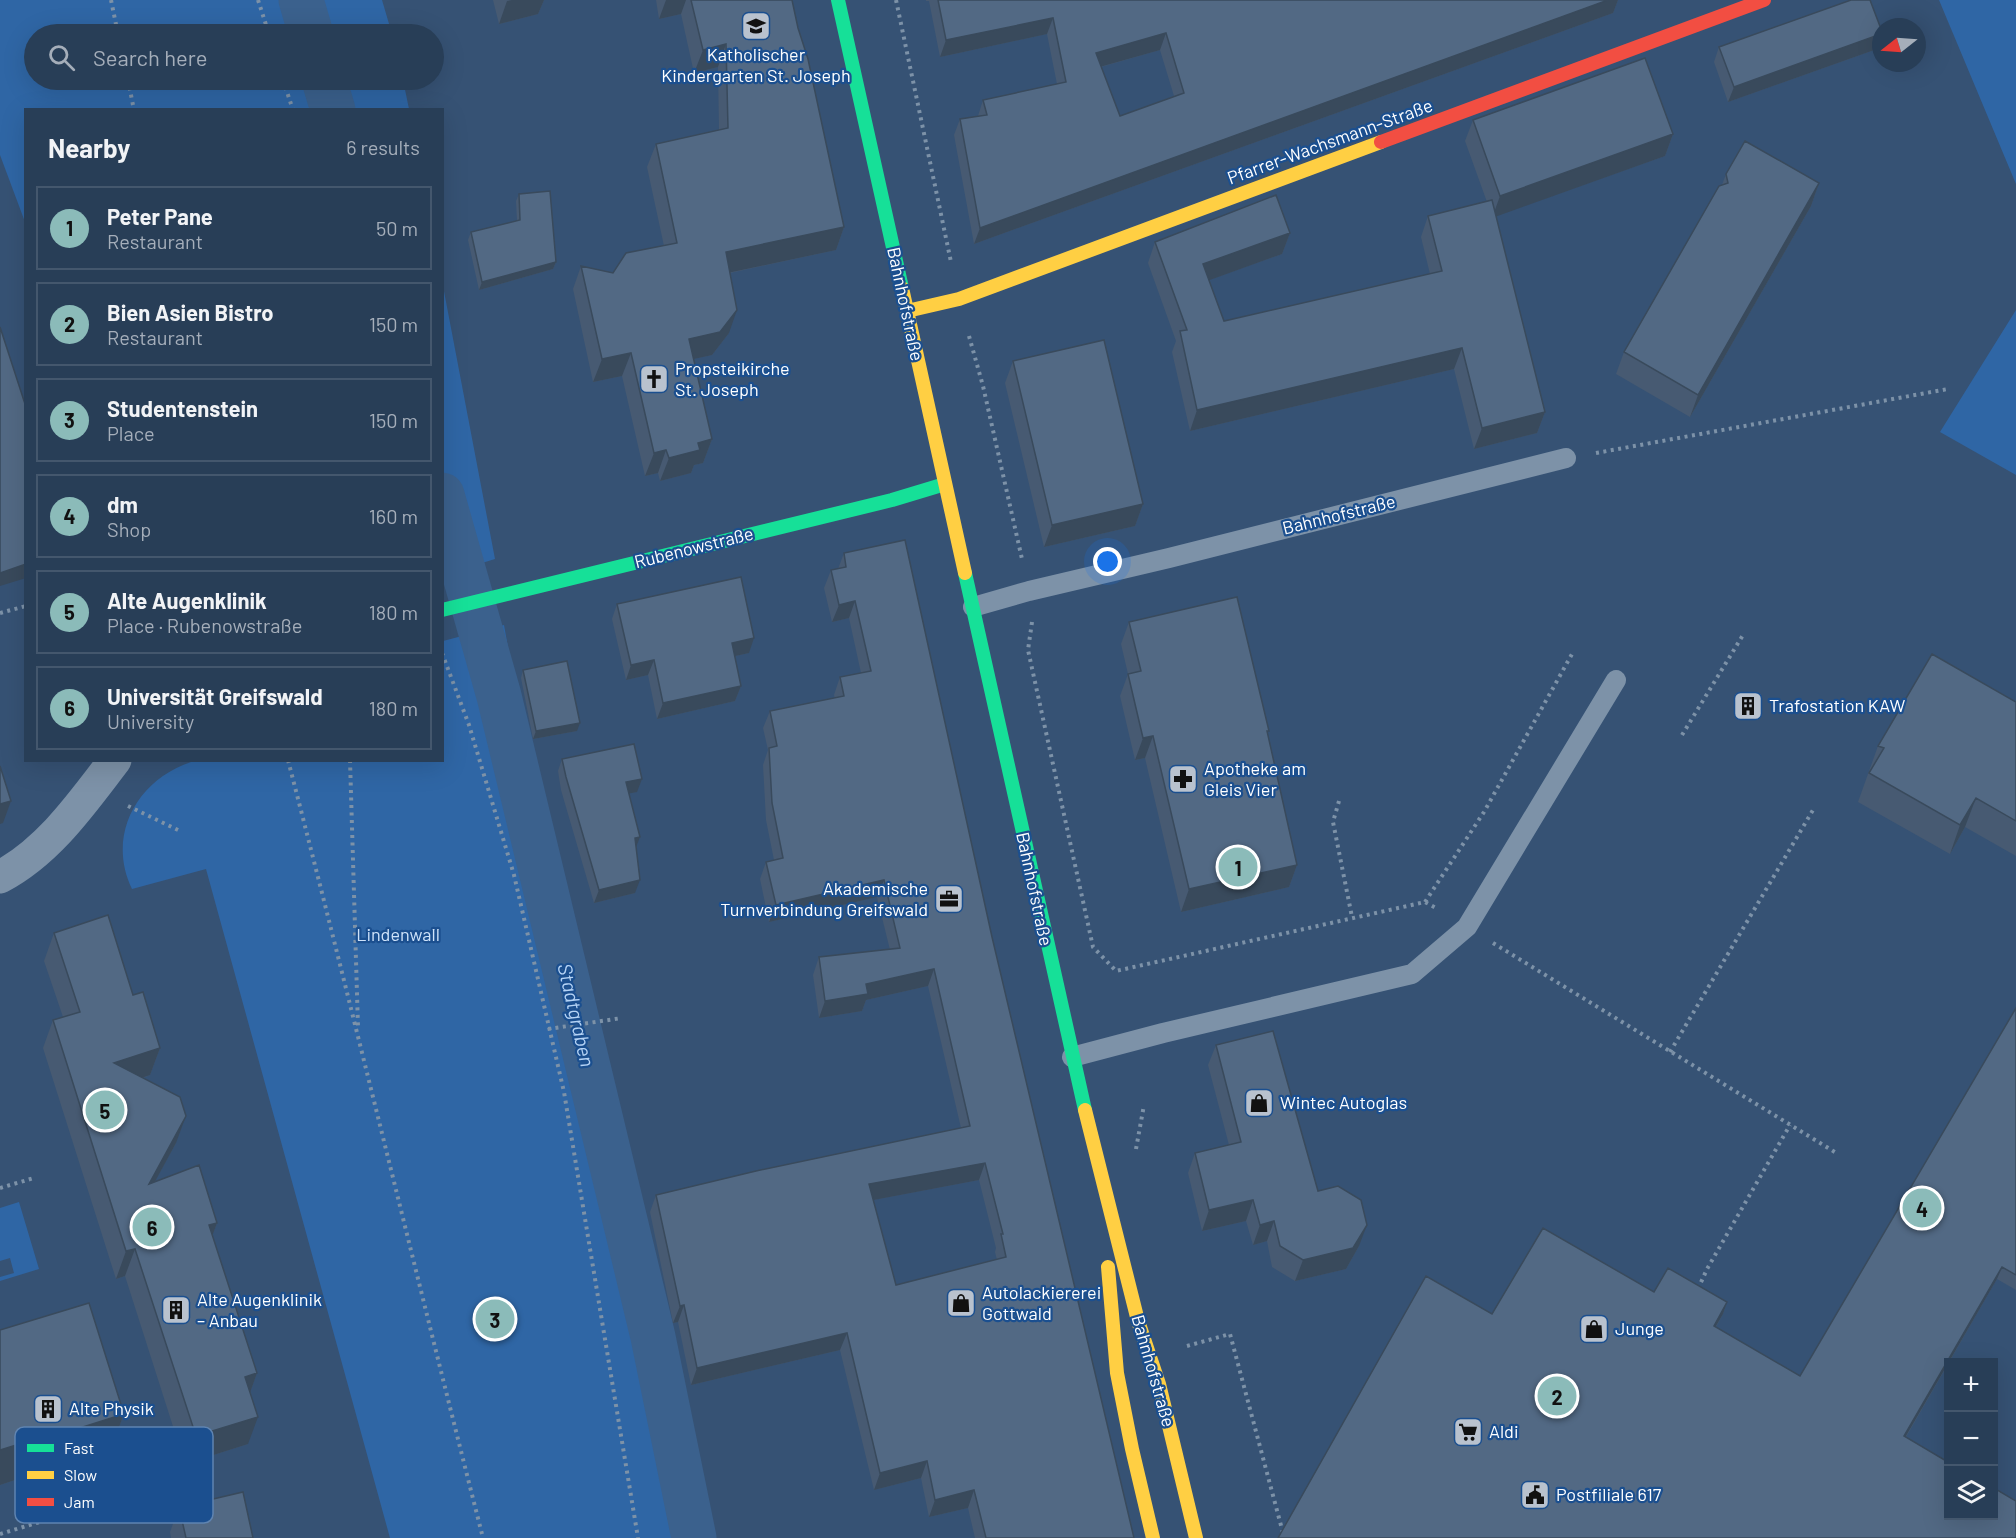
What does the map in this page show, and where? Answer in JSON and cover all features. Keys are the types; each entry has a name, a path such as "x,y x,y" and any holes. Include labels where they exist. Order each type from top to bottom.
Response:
{"street":[{"name":"Bahnhofstraße","path":"838,0 1072,1057 1138,1321 1159,1384 1196,1538"},
{"name":"Pfarrer-Wachsmann-Straße","path":"907,311 959,298 1764,0"},
{"name":"Rubenowstraße","path":"444,609 892,500 945,484"},
{"path":"0,877 14,870 60,830 113,762"},
{"name":"Bahnhofstraße","path":"1100,1169 1117,1373 1153,1538"}],"lane":[{"name":"Bahnhofstraße","path":"973,607 1029,591 1566,458"},
{"path":"1072,1057 1162,1033 1413,974 1467,927 1616,680"}],"path":[{"path":"111,0 116,24"},
{"path":"258,0 266,24"},
{"path":"896,0 959,298 982,386 1029,591 1033,615 1028,650 1093,947 1116,971 1425,902 1838,1154"},
{"path":"130,90 134,108"},
{"path":"287,90 292,108"},
{"path":"1566,458 1948,388"},
{"path":"0,613 24,607"},
{"path":"1682,735 1743,635"},
{"path":"1425,902 1484,812 1572,654"},
{"path":"444,658 469,725 514,875 564,1092 639,1538"},
{"path":"289,762 483,1538"},
{"path":"350,762 358,1034"},
{"path":"92,789 178,830"},
{"path":"1339,801 1333,822 1352,917"},
{"path":"1670,1052 1814,810"},
{"path":"548,1029 622,1018"},
{"path":"1694,1298 1707,1269 1790,1125"},
{"path":"0,1188 34,1178"},
{"path":"1184,1347 1230,1334 1283,1534"},
{"path":"0,1534 36,1523"}],"green space":[{"path":"0,0 382,0 389,24 24,24 24,90 405,90 409,108 24,108 24,219 0,155"},
{"path":"1939,0 2016,0 2016,184"},
{"path":"444,291 495,559 444,575"},
{"path":"2016,310 2016,475 1940,432"},
{"name":"Lindenwall","path":"504,625 524,737 710,1538 390,1538 206,869 132,889 125,868 123,847 126,828 133,809 159,779 193,762 444,762 444,641"},
{"path":"19,1202 39,1269 0,1281 0,1277 14,1273 10,1258 0,1261 0,1208"}],"building":[{"path":"691,0 792,0 808,59 844,227 726,252 737,310 720,332 689,339 712,439 698,443 700,450 669,458 666,450 654,453 631,353 602,359 581,266 613,273 626,253 677,243 656,144 728,128 726,44 703,50"},
{"path":"938,0 1608,0 980,228 960,119 987,115 983,100 1066,82 1053,18 946,40","holes":["1166,33 1184,93 1120,116 1096,53"]},
{"path":"1851,0 1870,0 1877,18 1872,18 1872,37 1734,87 1719,47"},
{"path":"1645,58 1673,134 1500,196 1473,120"},
{"path":"1745,141 1819,183 1698,395 1624,352 1719,186 1728,183 1726,174"},
{"path":"550,191 556,262 482,282 471,232 520,220 519,194"},
{"path":"1276,195 1290,233 1203,264 1224,321 1442,271 1428,216 1492,200 1545,412 1482,428 1462,348 1197,410 1180,331 1187,330 1155,242"},
{"path":"0,327 24,401 24,565 0,573"},
{"path":"1104,340 1143,504 1052,525 1013,361"},
{"path":"905,540 992,937 1134,1538 986,1538 974,1490 935,1500 927,1461 880,1473 847,1333 697,1368 684,1305 680,1306 656,1195 756,1171 970,1126 934,969 866,984 868,994 825,1001 819,957 900,948 884,880 776,905 766,862 783,858 772,803 769,748 777,746 770,711 844,696 840,677 871,671 855,601 839,605 831,570 846,567 844,553","holes":["985,1163 1003,1234 1001,1234 1006,1257 896,1285 869,1184"]},
{"path":"741,577 754,638 732,643 741,686 663,703 654,660 631,665 617,604"},
{"path":"1237,597 1269,731 1267,731 1297,865 1189,889 1153,736 1143,738 1128,674 1141,671 1129,622"},
{"path":"1932,654 2016,702 2016,821 1976,798 1960,825 1869,773 1884,748 1878,746"},
{"path":"567,661 580,723 536,731 523,670"},
{"path":"634,744 642,779 626,782 640,837 635,838 640,880 599,890 562,759"},
{"path":"0,766 11,801 0,804"},
{"path":"108,915 133,995 143,992 160,1048 114,1063 180,1097 186,1116 149,1184 199,1165 217,1223 209,1225 257,1373 245,1377 258,1417 213,1431 213,1427 193,1427 135,1249 126,1251 53,1020 80,1012 54,933"},
{"path":"2016,1008 2016,1275 2002,1267 1949,1358 1944,1358 1944,1367 1904,1436 1944,1460 1944,1520 1998,1520 1998,1490 2016,1501 2016,1538 1278,1538 1426,1276 1492,1314 1543,1228 1654,1292 1668,1268 1727,1302 1714,1326 1800,1376"},
{"path":"1273,1031 1318,1191 1338,1186 1361,1200 1367,1225 1353,1248 1303,1260 1280,1246 1274,1221 1260,1225 1253,1200 1209,1210 1195,1153 1241,1142 1216,1045"},
{"path":"89,1303 124,1414 83,1427 15,1427 15,1445 0,1450 0,1330"},
{"path":"243,1492 253,1538 186,1538 183,1523 213,1523 213,1499"}],"waterway":[{"name":"Stadtgraben","path":"301,0 308,24"},
{"name":"Stadtgraben","path":"327,90 332,108"},
{"name":"Stadtgraben","path":"444,502 499,696 653,1337 694,1538"}],"traffic: fast":[{"path":"838,0 902,288"},
{"path":"444,610 892,500 945,484"},
{"path":"965,573 1085,1110"}],"traffic: slow":[{"path":"907,311 959,299 1381,142"},
{"path":"902,288 965,573"},
{"path":"1085,1110 1138,1321 1159,1384 1196,1538"},
{"path":"1108,1267 1117,1373 1153,1538"}],"traffic: jam":[{"path":"1381,142 1764,0"}],"place":[{"name":"Katholischer Kindergarten St. Joseph","path":"756,26"},
{"name":"Propsteikirche St. Joseph","path":"654,379"},
{"name":"Trafostation KAW","path":"1748,706"},
{"name":"Apotheke am Gleis Vier","path":"1183,779"},
{"name":"Peter Pane","path":"1238,867"},
{"name":"Akademische Turnverbindung Greifswald","path":"949,899"},
{"name":"Wintec Autoglas","path":"1259,1103"},
{"name":"Alte Augenklinik","path":"105,1110"},
{"name":"dm","path":"1922,1208"},
{"name":"Universität Greifswald","path":"152,1227"},
{"name":"Autolackiererei Gottwald","path":"961,1303"},
{"name":"Alte Augenklinik – Anbau","path":"176,1310"},
{"name":"Studentenstein","path":"495,1319"},
{"name":"Junge","path":"1594,1329"},
{"name":"Bien Asien Bistro","path":"1557,1396"},
{"name":"Alte Physik","path":"48,1409"},
{"name":"Aldi","path":"1468,1432"},
{"name":"Postfiliale 617","path":"1535,1495"}]}
